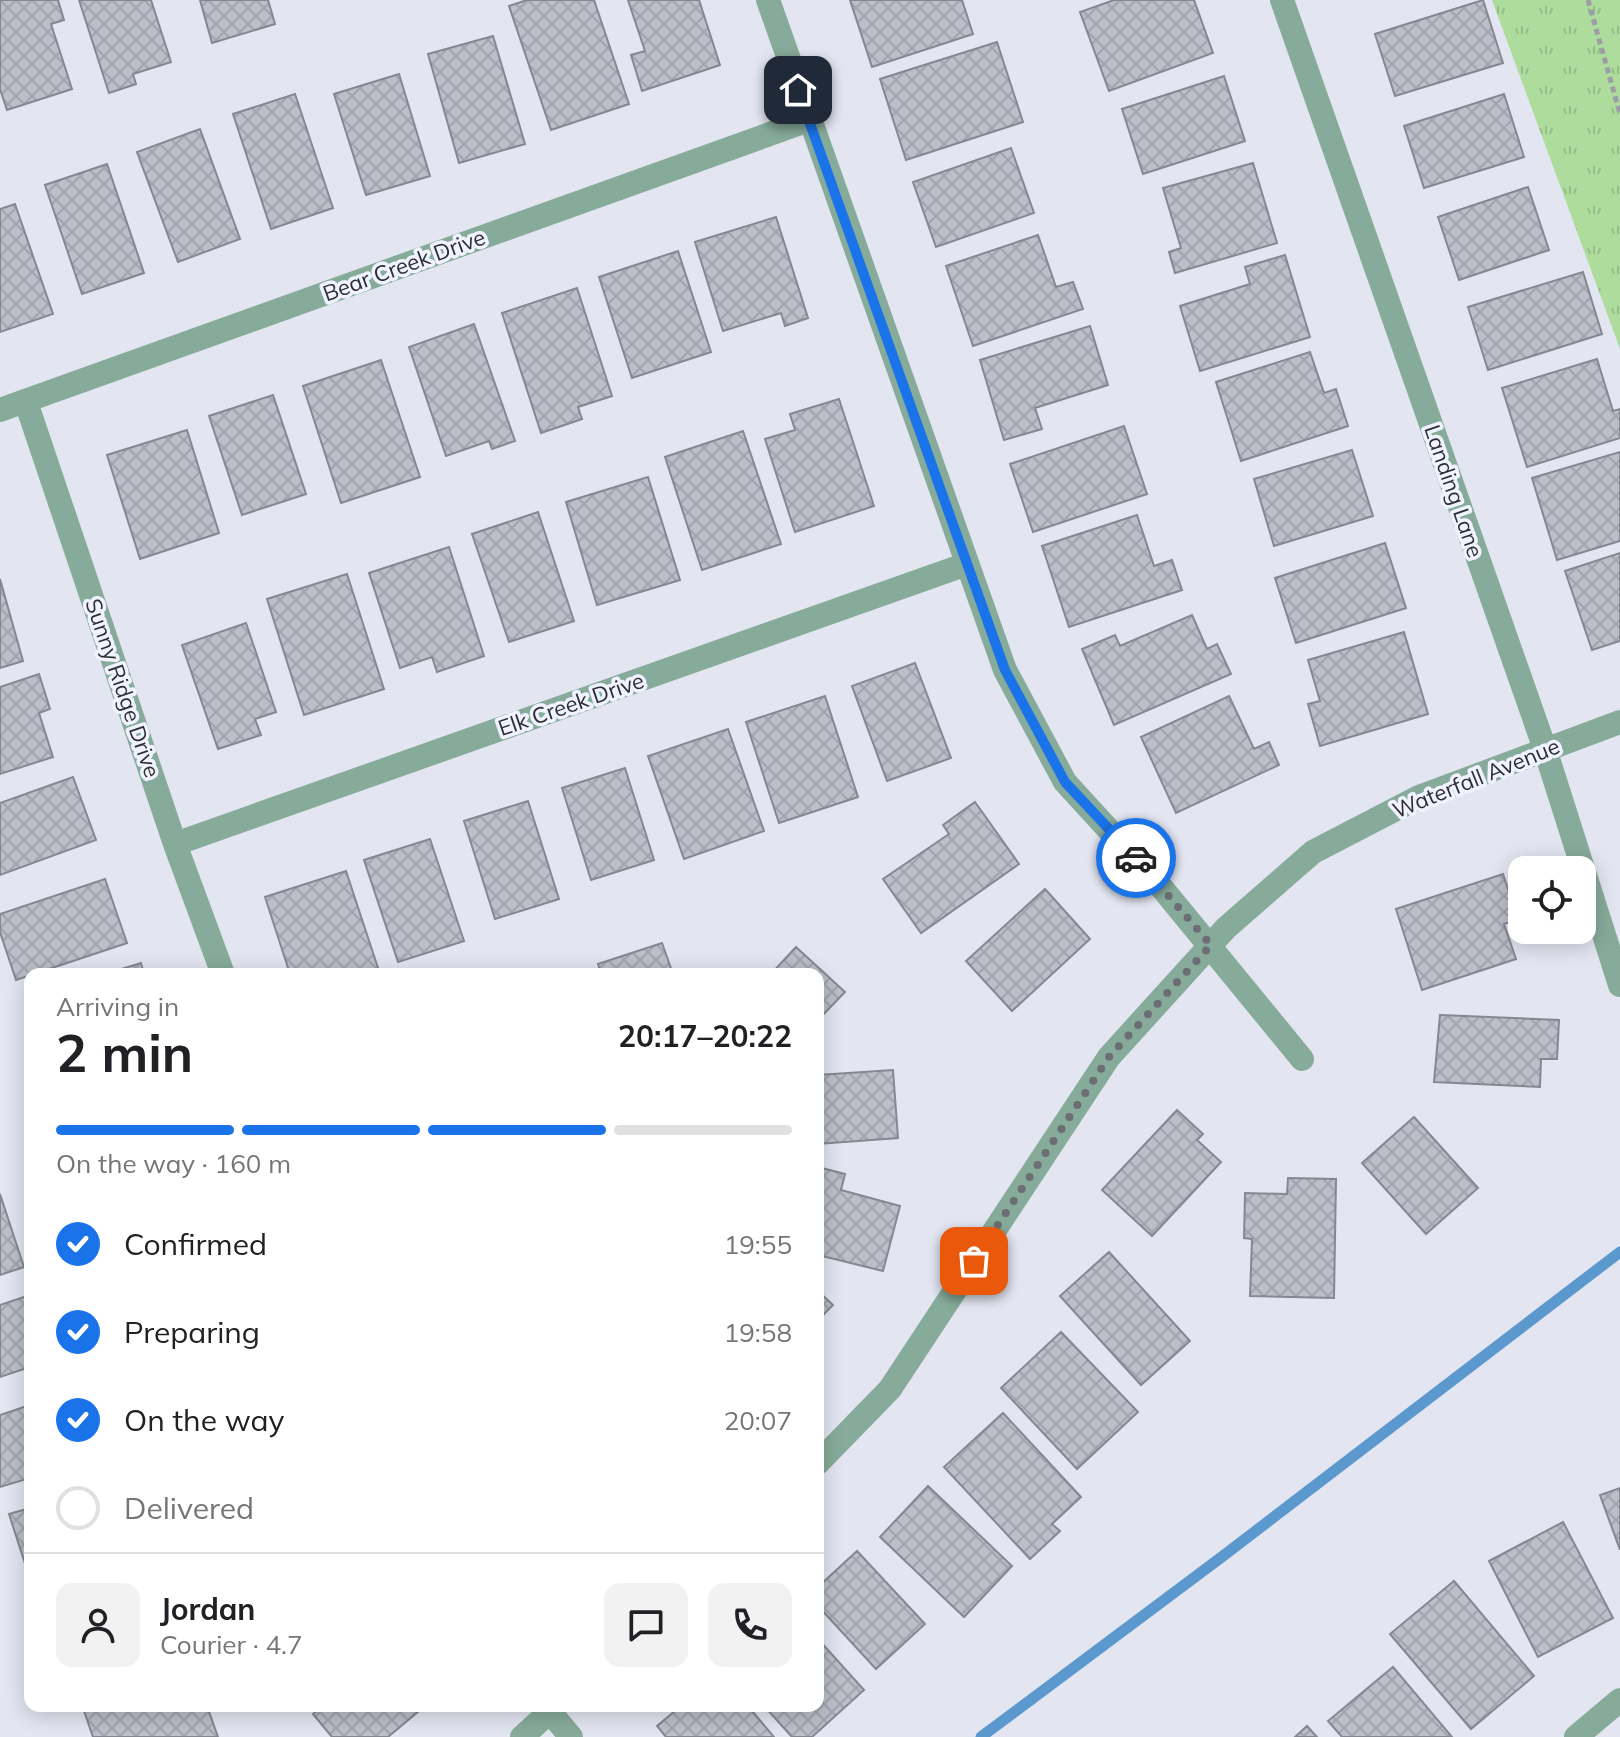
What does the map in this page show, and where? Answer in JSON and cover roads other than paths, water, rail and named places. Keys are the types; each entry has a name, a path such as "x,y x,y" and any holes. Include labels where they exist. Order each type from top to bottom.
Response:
{"street":[{"path":"768,0 1005,670 1065,782 1211,945 1302,1059"},
{"name":"Landing Lane","path":"1282,0 1545,749 1620,985"},
{"name":"Bear Creek Drive","path":"0,410 809,120"},
{"name":"Sunny Ridge Drive","path":"26,402 175,844 221,968"},
{"name":"Elk Creek Drive","path":"175,844 967,564"},
{"name":"Waterfall Avenue","path":"824,1457 890,1389 1109,1057 1226,928 1313,852 1419,797 1620,722"},
{"path":"1576,1737 1620,1700"},
{"path":"522,1737 546,1712"},
{"path":"553,1712 571,1737"}],"waterway":[{"path":"981,1737 1620,1252"}]}
